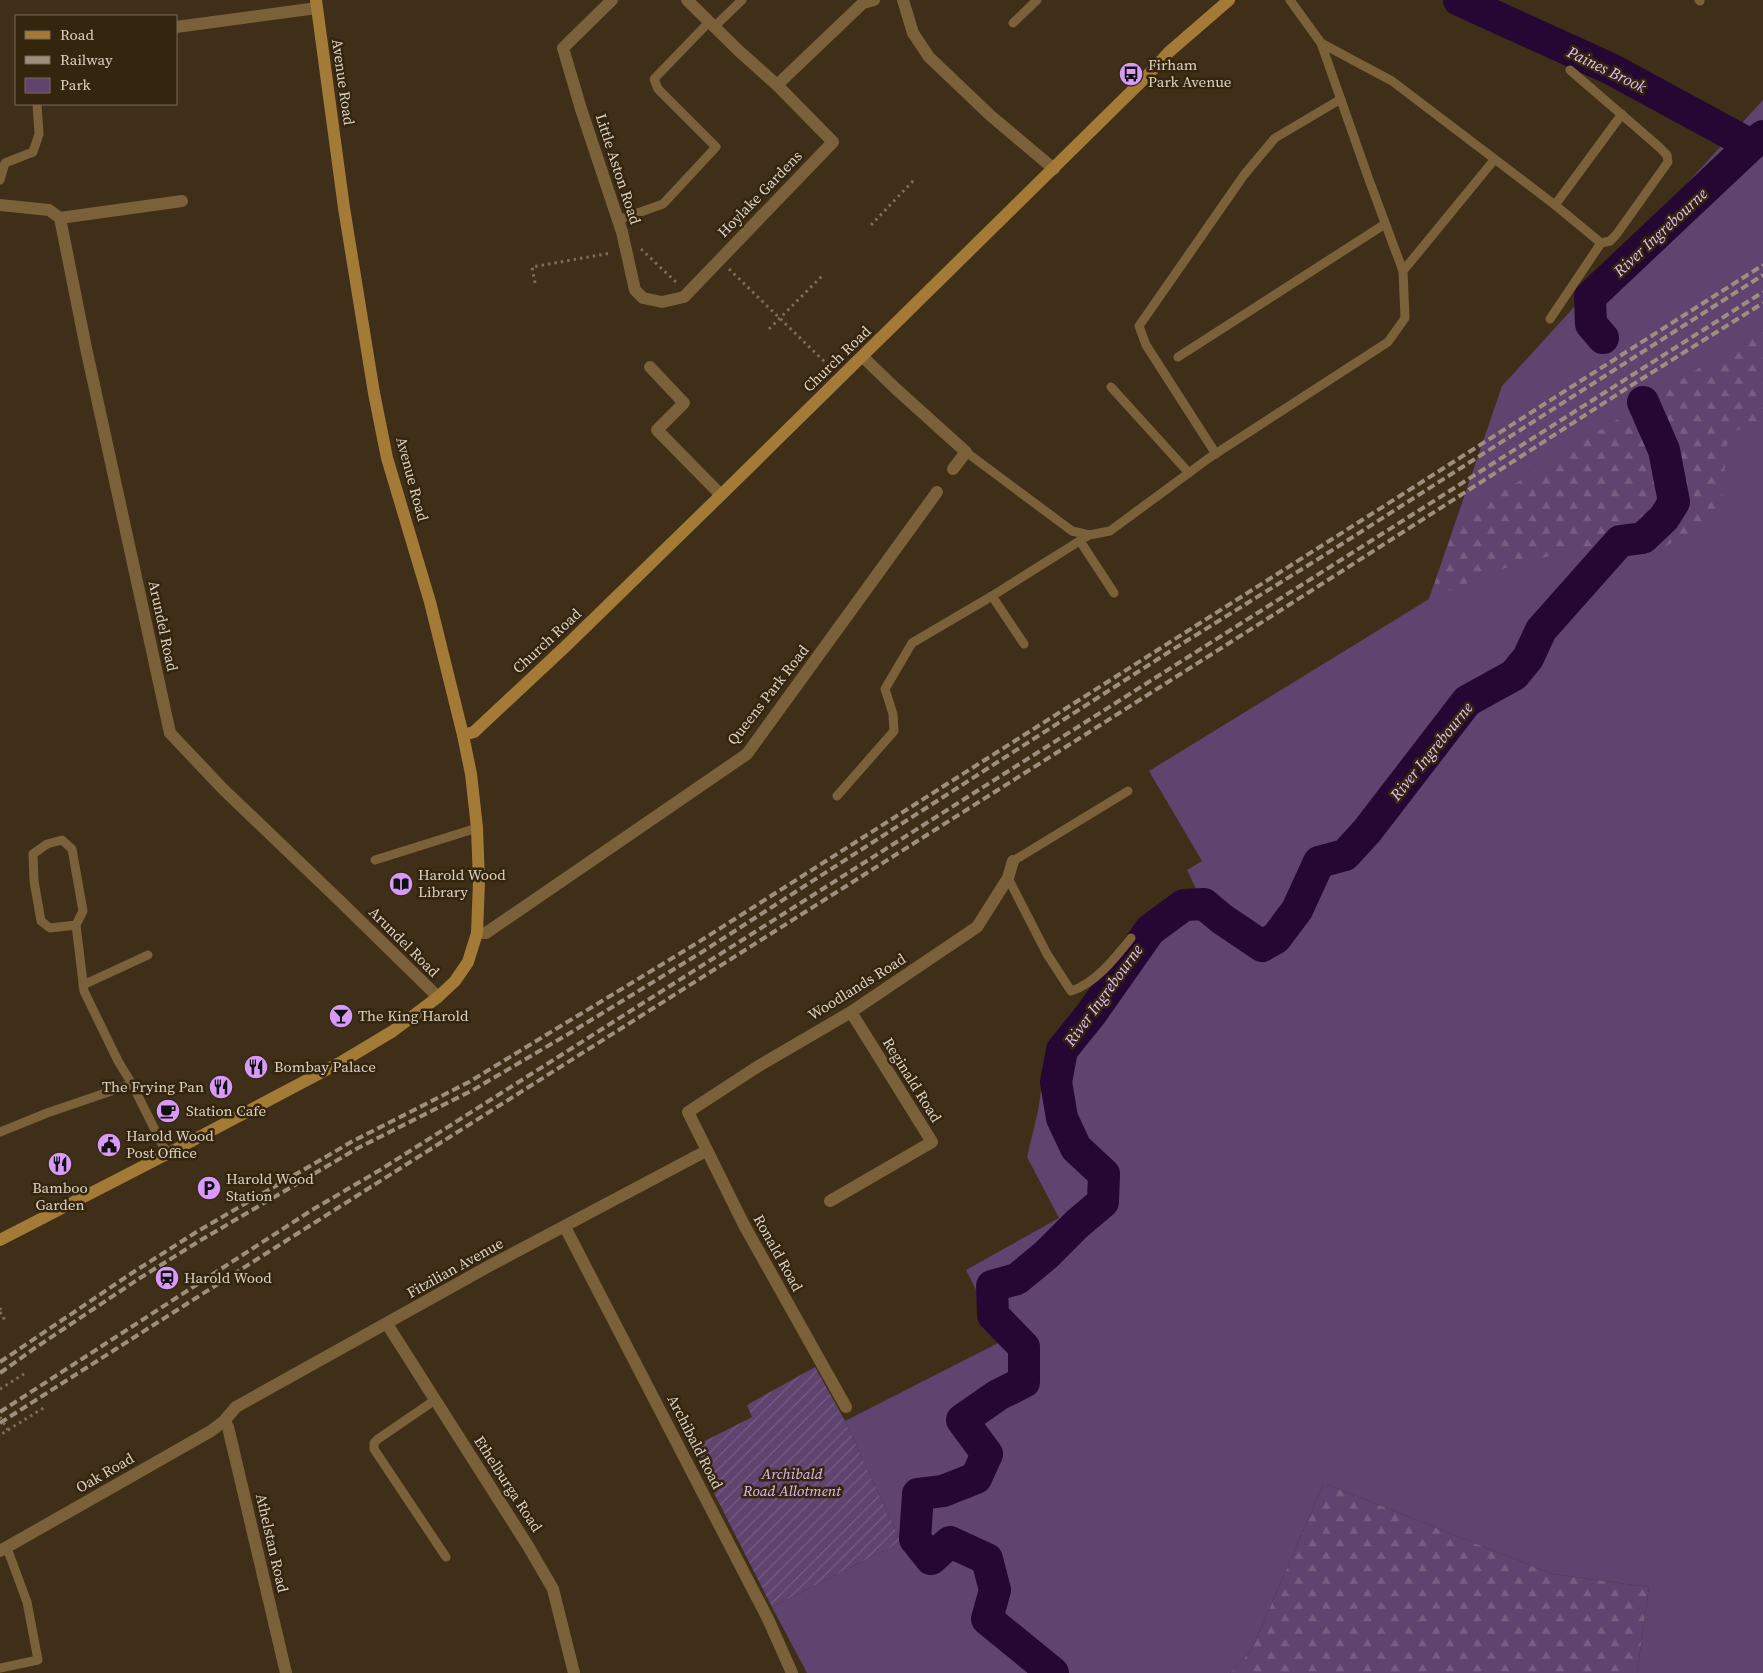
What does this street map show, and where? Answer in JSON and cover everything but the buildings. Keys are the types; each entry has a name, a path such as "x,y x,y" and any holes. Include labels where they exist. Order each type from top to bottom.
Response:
{"street":[{"name":"Little Aston Road","path":"611,0 563,48 620,226 635,290 643,298"},
{"path":"687,0 777,85 863,3 874,0"},
{"path":"903,0 913,33 929,57 991,116 1054,169"},
{"name":"Church Road","path":"463,735 474,732 567,645 1054,169 1169,52 1229,0"},
{"path":"178,27 316,4"},
{"name":"Avenue Road","path":"0,1240 343,1061 392,1031 438,997 455,981 468,962 477,934 479,881 477,828 471,774 430,602 388,458 374,393 344,208 316,4"},
{"name":"Hoylake Gardens","path":"643,298 662,302 684,297 833,142 777,85"},
{"path":"0,205 49,210 60,218 182,200"},
{"name":"Arundel Road","path":"60,218 86,348 170,733 223,789 438,997"},
{"path":"863,357 966,452 953,468"},
{"path":"650,367 684,402 657,430 721,495"},
{"name":"Queens Park Road","path":"477,934 486,933 747,754 937,492"},
{"name":"Woodlands Road","path":"688,1112 757,1067 850,1012 976,927 1008,878 1013,861"},
{"name":"Reginald Road","path":"830,1201 932,1142 850,1012"},
{"name":"Ronald Road","path":"688,1112 744,1226 846,1407"},
{"name":"Fitzilian Avenue","path":"224,1421 236,1407 491,1265 566,1227 706,1151"},
{"name":"Archibald Road","path":"566,1227 764,1611 792,1673"},
{"name":"Ethelburga Road","path":"387,1324 528,1546 553,1589 574,1673"},
{"name":"Oak Road","path":"3,1550 211,1431 224,1421"},
{"name":"Athelstan Road","path":"224,1421 228,1427 286,1673"}],"lane":[{"path":"620,226 663,204 716,147 658,89 654,79 742,0"},
{"path":"1013,23 1037,0"},
{"path":"837,796 894,730 893,714 886,689 912,643 992,596 1089,535 1110,531 1216,454 1388,342 1405,318 1403,271 1321,43 1290,0"},
{"path":"1321,43 1392,81 1555,205 1601,243"},
{"path":"1550,319 1601,243 1610,241 1616,235 1668,162 1667,155 1663,150 1570,70"},
{"path":"1216,454 1146,345 1139,326 1244,175 1275,138 1341,99"},
{"path":"0,180 5,163 33,152 39,134 36,105"},
{"path":"1555,205 1622,114"},
{"path":"1403,271 1494,160"},
{"path":"1178,357 1385,224"},
{"path":"1110,387 1189,473"},
{"path":"966,452 1072,531 1089,535"},
{"path":"1080,541 1114,593"},
{"path":"992,596 1024,644"},
{"path":"1013,861 1128,791"},
{"path":"375,860 477,828"},
{"path":"76,925 50,928 41,921 34,881 33,854 47,844 62,840 72,849 83,911 76,925 84,991 167,1154"},
{"path":"1008,878 1047,954 1072,991 1082,988 1112,962 1131,938"},
{"path":"83,985 148,955"},
{"path":"0,1132 47,1113 132,1084"},
{"path":"435,1400 378,1439 374,1443 374,1449 446,1557"},
{"path":"0,1668 38,1660 27,1602 3,1550"}],"path":[{"path":"871,224 914,180"},
{"path":"620,226 688,293"},
{"path":"535,283 532,267 627,250"},
{"path":"720,260 831,368"},
{"path":"769,329 822,276"},
{"path":"0,1310 4,1318 0,1321"},
{"path":"0,1389 24,1374"},
{"path":"0,1435 45,1407"},
{"path":"0,1417 8,1430"}],"green space":[{"path":"1763,100 1763,1673 1637,1673 1649,1587 1552,1574 1324,1483 1251,1651 1230,1673 807,1673 772,1607 901,1542 845,1421 1002,1341 966,1270 1059,1218 1027,1157 1038,1111 1048,1043 1152,918 1176,899 1197,891 1187,870 1202,861 1149,771 1429,599 1502,386"},
{"path":"1763,328 1763,418 1728,435 1720,517 1666,546 1574,549 1505,568 1429,599 1457,520"},
{"name":"Archibald Road Allotment","path":"815,1367 845,1421 901,1542 772,1607 691,1448 752,1417 747,1405"},
{"path":"1324,1483 1552,1574 1649,1587 1637,1673 1230,1673 1251,1651"}],"waterway":[{"name":"Paines Brook","path":"1459,0 1611,69 1751,145"},
{"name":"River Ingrebourne","path":"1603,338 1591,324 1590,297 1751,145 1763,136"},
{"name":"River Ingrebourne","path":"1053,1673 987,1619 995,1590 987,1559 950,1542 931,1559 915,1539 918,1494 943,1491 976,1478 987,1454 962,1420 998,1395 1024,1382 1024,1347 993,1315 992,1286 1017,1279 1103,1202 1104,1174 1076,1148 1062,1118 1056,1082 1062,1050 1091,1014 1150,930 1184,905 1204,904 1222,919 1262,946 1276,938 1297,910 1319,862 1345,855 1367,831 1467,701 1514,675 1528,658 1541,630 1620,541 1643,538 1664,518 1674,502 1664,450 1643,402"}],"railway":[{"path":"0,1362 198,1231 353,1141 469,1082 697,943 1763,265"},
{"path":"0,1373 140,1278 201,1240 358,1148 473,1090 702,952 1172,650 1323,556 1763,275"},
{"path":"0,1412 312,1210 380,1170 1763,292"},
{"path":"0,1423 1763,303"}],"place":[{"name":"Firham Park Avenue","path":"1131,74"},
{"name":"Harold Wood Library","path":"401,884"},
{"name":"The King Harold","path":"341,1016"},
{"name":"Bombay Palace","path":"256,1067"},
{"name":"The Frying Pan","path":"221,1087"},
{"name":"Station Cafe","path":"168,1111"},
{"name":"Harold Wood Post Office","path":"109,1145"},
{"name":"Bamboo Garden","path":"60,1164"},
{"name":"Harold Wood Station","path":"209,1188"},
{"name":"Harold Wood","path":"167,1278"}]}
